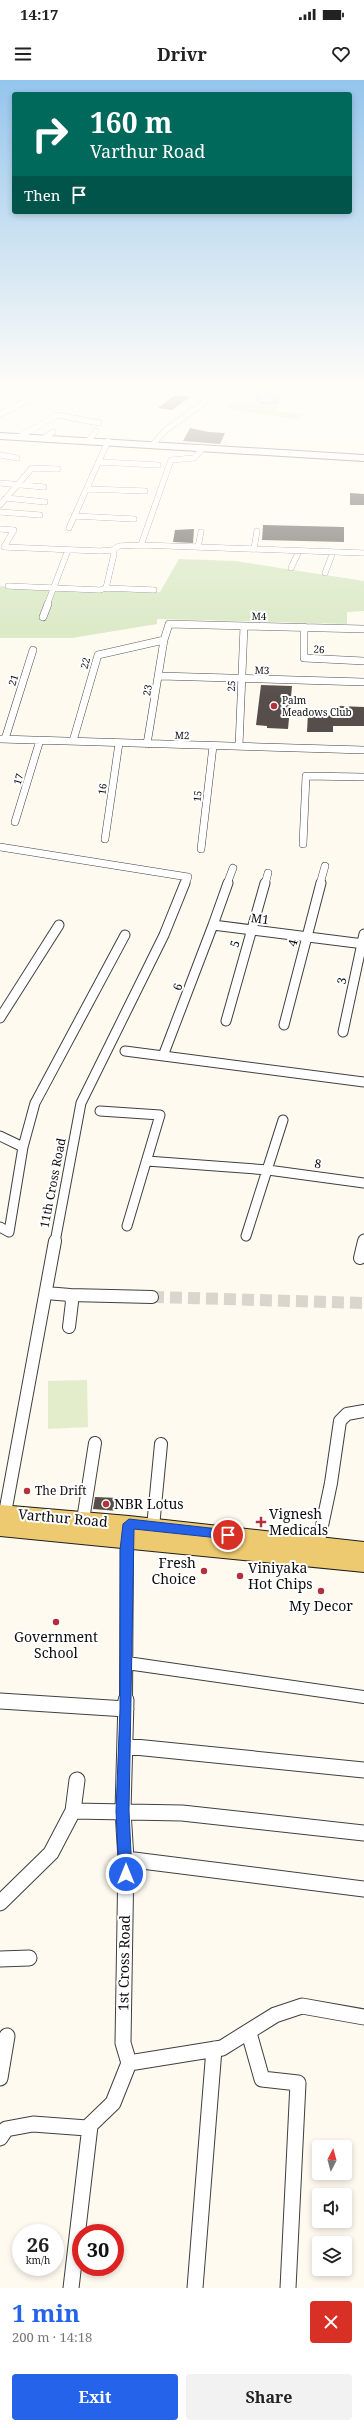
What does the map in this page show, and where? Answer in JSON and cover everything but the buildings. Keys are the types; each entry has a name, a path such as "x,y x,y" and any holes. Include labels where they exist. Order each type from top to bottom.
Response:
{"main road":[{"name":"Varthur Road","path":"2,1518 83,1520 128,1532 153,1527 364,1550"},
{"name":"Varthur Road","path":"2,1518 128,1532 364,1564"}],"street":[{"path":"0,505 4,498 12,490"},
{"path":"69,528 86,490"},
{"path":"117,490 145,491"},
{"path":"141,545 160,490"},
{"path":"4,498 45,502"},
{"path":"0,512 40,516"},
{"path":"74,516 134,519"},
{"path":"0,529 14,530 4,547 68,550 112,550 119,546 141,545 364,553"},
{"path":"254,549 257,531"},
{"path":"198,547 201,532"},
{"path":"43,617 68,550"},
{"path":"106,588 114,554 112,550"},
{"path":"291,568 298,551"},
{"path":"325,573 333,552"},
{"path":"8,586 100,590 106,588 154,590"},
{"name":"M4","path":"164,640 169,624 364,629"},
{"name":"25","path":"239,746 244,626"},
{"name":"26","path":"304,627 304,658 364,662"},
{"name":"23","path":"147,744 160,676 164,640"},
{"name":"22","path":"73,741 98,655 164,640"},
{"name":"21","path":"2,739 33,650"},
{"name":"M3","path":"160,676 364,682"},
{"name":"M2","path":"2,739 364,750"},
{"name":"17","path":"16,822 40,740"},
{"name":"16","path":"105,839 119,743"},
{"name":"15","path":"201,849 213,746"},
{"path":"303,844 306,776 364,778"},
{"name":"11th Cross Road","path":"0,847 188,877 164,935 81,1103 2,1518"},
{"name":"4","path":"284,1025 325,866"},
{"path":"213,925 233,868"},
{"name":"5","path":"226,1021 268,873"},
{"path":"0,1018 59,925"},
{"name":"M1","path":"213,925 363,944"},
{"name":"6","path":"163,1056 213,925"},
{"name":"3","path":"343,1032 364,934"},
{"path":"0,1227 10,1232 23,1147 35,1103 125,935"},
{"path":"125,1051 364,1082"},
{"path":"100,1111 160,1115 127,1226"},
{"path":"246,1236 283,1120"},
{"path":"0,1136 23,1147"},
{"name":"8","path":"147,1161 268,1170 364,1183"},
{"path":"360,1258 364,1239"},
{"path":"46,1293 152,1297"},
{"path":"69,1327 72,1302 70,1295"},
{"path":"318,1545 331,1483 340,1420 342,1416 349,1412 364,1412"},
{"path":"83,1520 95,1443"},
{"path":"153,1527 161,1444"},
{"name":"1st Cross Road","path":"128,1532 127,1663 123,1811 126,1859 123,2043 128,2062"},
{"path":"364,1540 364,1550"},
{"path":"127,1663 364,1697"},
{"path":"0,1701 126,1709"},
{"path":"124,1746 364,1770"},
{"path":"0,1904 51,1854 73,1811 77,1780"},
{"path":"73,1811 123,1811 244,1817 364,1833"},
{"path":"126,1859 364,1889"},
{"path":"0,1959 29,1958"},
{"path":"0,2138 6,2130 33,2124 87,2128 113,2103 128,2062 222,2048 249,2033 274,2015 302,2006 364,2017"},
{"path":"249,2033 262,2079 298,2083 288,2288"},
{"path":"0,2078 7,2036"},
{"path":"195,2288 214,2049"},
{"path":"71,2288 90,2126"}],"green space":[{"path":"179,559 235,561 364,581 364,611 347,612 347,624 157,619 157,624 72,638 0,638 0,586 160,592"},
{"path":"87,1380 88,1427 48,1429 48,1381"}],"tunnel":[{"path":"152,1297 364,1303"}],"place":[{"name":"Palm Meadows Club","path":"274,706"},
{"name":"The Drift","path":"27,1491"},
{"name":"NBR Lotus","path":"106,1504"},
{"name":"Vignesh Medicals","path":"261,1522"},
{"name":"Fresh Choice","path":"204,1571"},
{"name":"Viniyaka Hot Chips","path":"240,1576"},
{"name":"My Decor","path":"321,1591"},
{"name":"Government School","path":"56,1622"}],"route":[{"path":"126,1874 123,1811 127,1663 126,1540 129,1524 228,1535"}]}
